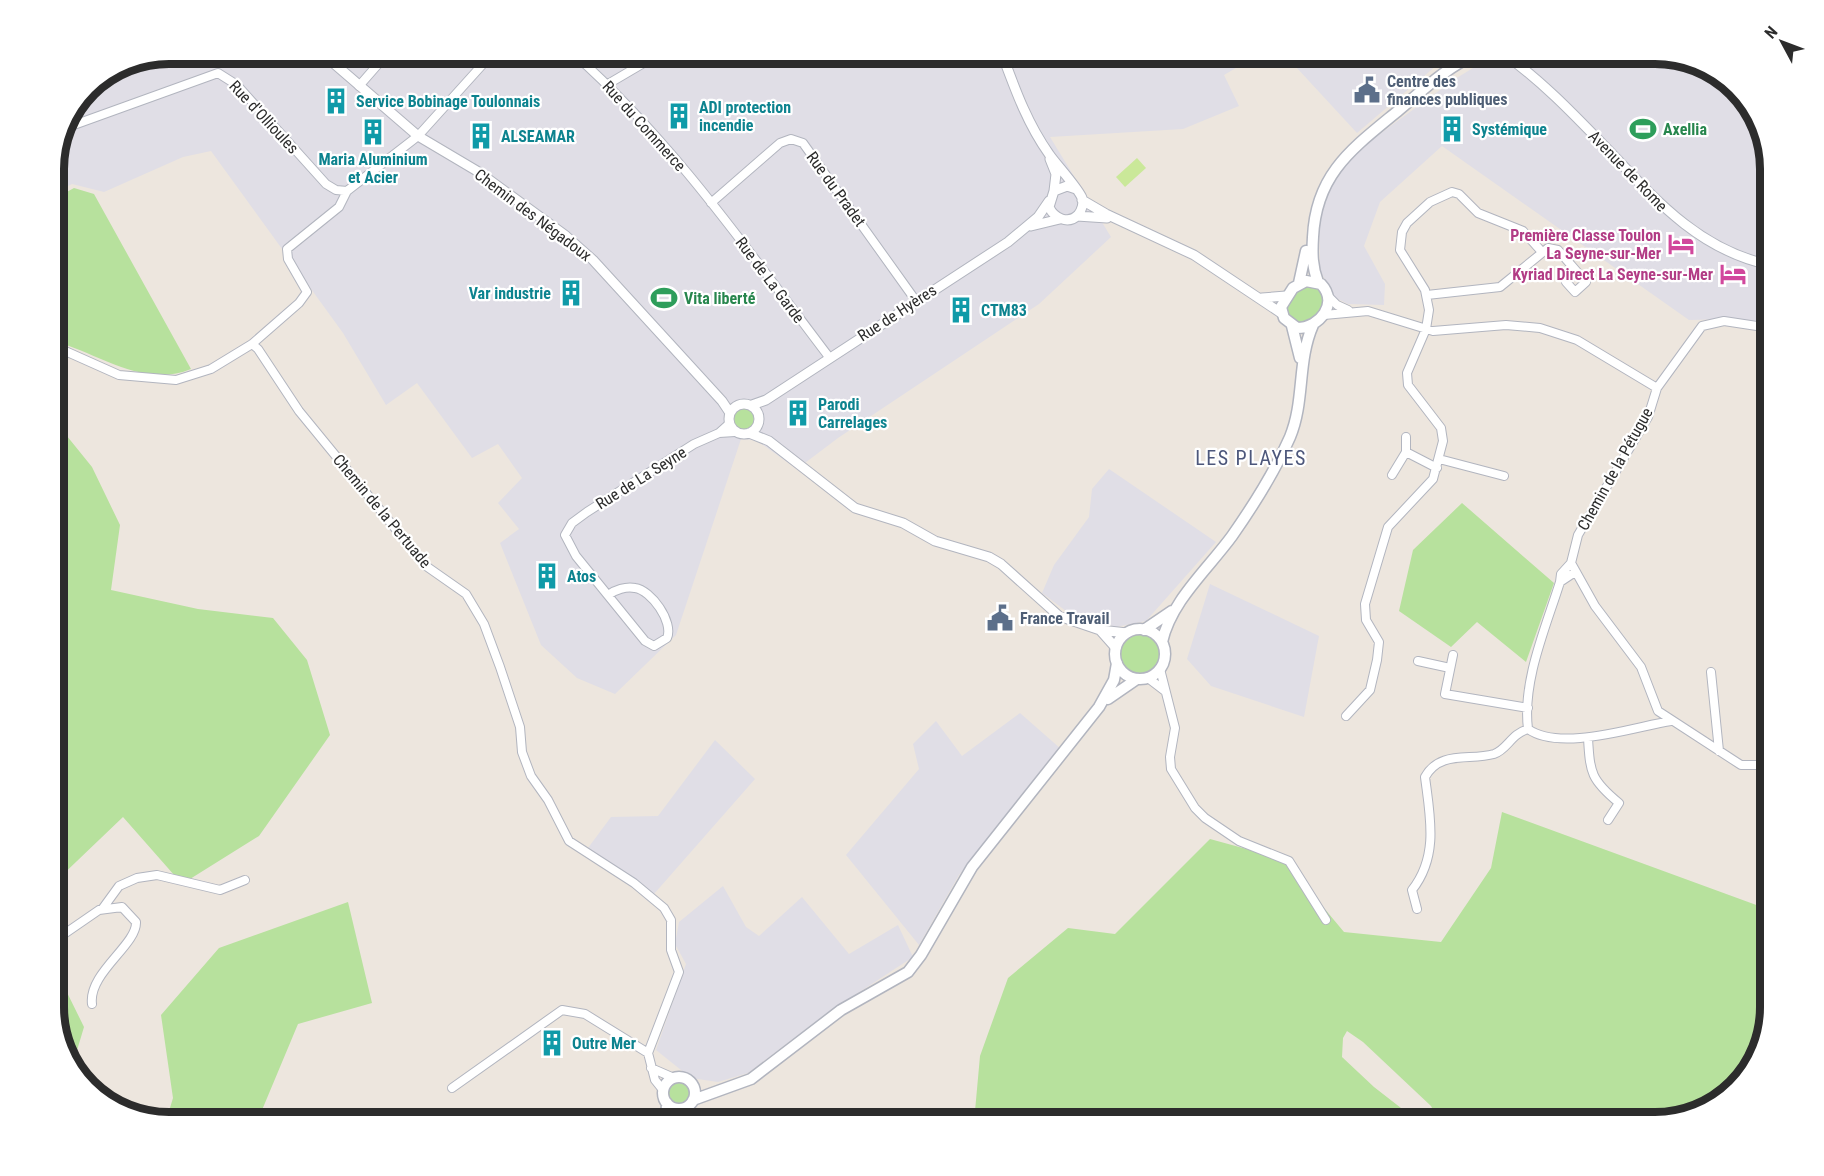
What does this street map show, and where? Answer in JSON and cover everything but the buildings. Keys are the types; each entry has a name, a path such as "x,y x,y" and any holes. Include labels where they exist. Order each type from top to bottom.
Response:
{"main road":[{"path":"1292,326 1302,328 1313,325 1324,315 1329,297 1325,288 1318,282 1313,270 1312,242 1319,195 1329,175 1420,85 1450,64"},
{"path":"1299,283 1305,264 1310,208 1319,182 1334,161 1436,79 1461,64"},
{"path":"1302,369 1292,326 1281,313 1286,296 1299,283 1306,280 1318,282"},
{"path":"1162,642 1179,605 1233,534 1274,468 1296,419 1302,369 1313,325"},
{"path":"679,1112 693,1100 742,1083 772,1065 841,1010 897,980 915,964 962,880 1099,707 1114,680 1117,663 1116,648 1127,633 1144,630 1156,624 1179,605"},
{"path":"1099,707 1122,687 1160,669 1165,655 1162,642 1154,634 1144,630"},
{"path":"1117,663 1127,675 1142,678"},
{"path":"666,1112 663,1090 667,1082 674,1078 684,1078 692,1085 709,1088 742,1083"},
{"path":"692,1085 693,1100"},
{"path":"666,1103 673,1108 681,1109"}],"street":[{"name":"Chemin des Négadoux","path":"334,64 418,136 477,171 566,236 593,260 722,401 732,419"},
{"path":"359,86 378,64"},
{"path":"65,351 119,375 176,380 211,369 252,344 305,297 306,286 288,259 287,249 339,207 347,191 418,136 483,64"},
{"name":"Rue du Commerce","path":"585,64 637,113 711,203"},
{"path":"608,84 642,64"},
{"path":"1005,64 1018,101 1049,154 1082,200 1082,209 1077,216"},
{"name":"Avenue de Rome","path":"1517,64 1682,224 1720,248 1760,262"},
{"name":"Avenue de Rome","path":"1524,64 1529,73"},
{"name":"Rue d'Ollioules","path":"74,125 218,73 237,85 326,184 347,191"},
{"name":"Rue du Pradet","path":"711,203 780,143 791,139 802,143 916,301"},
{"path":"1049,154 1056,174 1054,191 1049,201 1051,212 1060,219 1077,216 1115,219"},
{"path":"1054,191 1067,186 1076,189"},
{"path":"1346,716 1370,690 1377,660 1379,642 1366,620 1365,604 1388,527 1430,485 1437,468 1443,441 1441,428 1408,386 1407,374 1426,329 1429,310 1427,295 1419,278 1404,259 1400,240 1411,219 1442,195 1459,194 1478,213 1523,231 1542,252"},
{"path":"1082,200 1115,219 1194,255 1262,298 1281,313"},
{"name":"Rue de Hyères","path":"732,419 744,403 755,409 829,357 1028,226 1049,201"},
{"name":"Rue de La Garde","path":"711,203 829,357"},
{"name":"Rue de Hyères","path":"1028,226 1060,219"},
{"path":"1427,295 1500,287 1542,252 1553,248 1558,250 1577,272"},
{"path":"1262,298 1286,296"},
{"path":"1329,297 1337,305 1352,311"},
{"path":"1324,315 1352,311 1384,314 1426,329 1470,329 1506,325 1559,333 1577,340 1658,388"},
{"name":"Chemin de la Pétugue","path":"1528,729 1528,708 1534,668 1561,573 1571,563 1578,535 1648,417 1658,388 1702,326 1731,322 1760,326"},
{"name":"Chemin de la Pertuade","path":"252,344 258,349 298,411 426,566 466,594 484,624 500,667 520,727 522,752 531,776 548,800 569,841 634,883 664,908 671,920 671,950 679,972 648,1053 650,1067 663,1090"},
{"path":"755,409 758,424 769,441"},
{"path":"732,419 749,433 769,441 855,508 909,525 941,543 989,557 1012,573 1059,616 1100,630 1127,633"},
{"name":"Rue de La Seyne","path":"608,595 567,543 565,535 567,528 694,444 719,433 732,419"},
{"path":"749,433 758,424"},
{"path":"1392,475 1407,452 1406,437"},
{"path":"1407,452 1437,468"},
{"path":"1439,459 1504,476"},
{"path":"1571,563 1595,606 1641,667 1660,713 1746,767 1760,764"},
{"path":"1560,582 1575,572"},
{"path":"637,588 657,604 670,627 668,636 654,646 648,644 608,595 619,590 637,588"},
{"path":"1100,630 1116,648"},
{"path":"1453,656 1445,694 1528,708"},
{"path":"1418,661 1450,668"},
{"path":"1160,669 1175,728 1174,746 1170,757 1171,769 1195,808 1205,818 1239,841 1289,861 1326,920"},
{"path":"1711,672 1719,751"},
{"path":"1142,678 1166,692"},
{"path":"1657,723 1660,713"},
{"path":"1647,726 1660,713"},
{"path":"1417,909 1412,890 1427,864 1432,844 1425,777 1430,768 1442,760 1495,754 1516,733 1528,729 1546,736 1588,738 1671,721"},
{"path":"1588,738 1590,769 1598,786 1619,803 1608,820"},
{"path":"65,934 103,908 119,885 137,878 157,875 220,890 245,879"},
{"path":"92,1004 91,996 97,983 136,928 136,921 122,907 103,908"},
{"path":"452,1088 562,1010 585,1014 648,1053"},
{"path":"650,1067 674,1078"}],"shaded area":[{"path":"169,64 1241,65 1224,75 1239,106 1183,129 1050,137 1111,237 1039,304 838,438 797,469 756,440 741,439 676,635 615,694 577,678 541,645 500,543 519,529 498,503 522,478 498,444 472,458 417,383 386,405 343,333 211,151 183,157 104,192 72,184 65,188 65,162 72,129 82,111 95,95 111,82 129,72"},
{"path":"1293,64 1438,64 1357,133"},
{"path":"1479,64 1655,64 1682,68 1701,75 1724,90 1734,100 1752,129 1759,156 1760,323 1734,319 1689,320 1442,146 1380,202 1364,246 1385,284 1384,305 1348,304 1334,297 1320,270 1319,222 1324,187 1347,158 1455,79"},
{"path":"1109,469 1216,542 1146,621 1116,627 1070,614 1042,593 1054,565 1089,517 1092,489"},
{"path":"1210,584 1319,636 1304,717 1211,686 1187,659"},
{"path":"1020,713 1061,749 959,875 919,945 846,855 919,769 913,744 936,721 962,756"},
{"path":"715,740 755,779 654,894 588,848 611,817 658,816"},
{"path":"723,886 746,927 759,936 802,897 849,954 898,925 913,957 826,1014 748,1073 718,1082 691,1078 656,1050 686,964 675,944 679,922"}],"green space":[{"path":"1137,158 1146,168 1125,187 1116,177"},
{"path":"74,188 94,194 191,369 173,374 156,375 139,372 65,344 65,193"},
{"path":"1299,283 1325,288 1324,315 1292,326 1283,302"},
{"path":"744,404 755,408 759,419 755,430 744,434 733,430 729,419 733,408"},
{"path":"65,434 92,467 120,525 111,590 198,609 273,618 307,660 330,735 259,836 182,884 123,817 65,872"},
{"path":"1462,503 1554,583 1526,662 1477,622 1451,647 1399,611 1413,550"},
{"path":"1140,629 1149,631 1160,640 1165,654 1163,663 1154,674 1140,679 1131,677 1120,668 1115,654 1117,645 1126,634"},
{"path":"1502,812 1760,906 1759,1020 1749,1053 1734,1076 1724,1086 1695,1104 1668,1111 1434,1112 1431,1106 1363,1042 1347,1031 1343,1038 1342,1057 1374,1087 1406,1112 975,1112 980,1056 1008,978 1068,928 1115,934 1210,839 1283,859 1344,932 1441,942 1491,868"},
{"path":"348,902 372,1003 298,1024 261,1112 169,1112 173,1098 161,1015 219,948"},
{"path":"65,988 84,1027 76,1053 67,1027"},
{"path":"679,1077 690,1082 695,1093 690,1104 679,1109 668,1104 663,1093 668,1082"}],"place":[{"name":"Centre des finances publiques","path":"1367,90"},
{"name":"Service Bobinage Toulonnais","path":"336,101"},
{"name":"ADI protection incendie","path":"679,116"},
{"name":"Systémique","path":"1452,129"},
{"name":"Axellia","path":"1643,129"},
{"name":"Maria Aluminium et Acier","path":"373,132"},
{"name":"ALSEAMAR","path":"481,136"},
{"name":"Première Classe Toulon La Seyne-sur-Mer","path":"1681,244"},
{"name":"Kyriad Direct La Seyne-sur-Mer","path":"1733,274"},
{"name":"Var industrie","path":"571,293"},
{"name":"Vita liberté","path":"664,298"},
{"name":"CTM83","path":"961,310"},
{"name":"Parodi Carrelages","path":"798,413"},
{"name":"Atos","path":"547,576"},
{"name":"France Travail","path":"1000,618"},
{"name":"Outre Mer","path":"552,1043"}],"district":[{"name":"LES PLAYES","path":"1251,458"}]}
